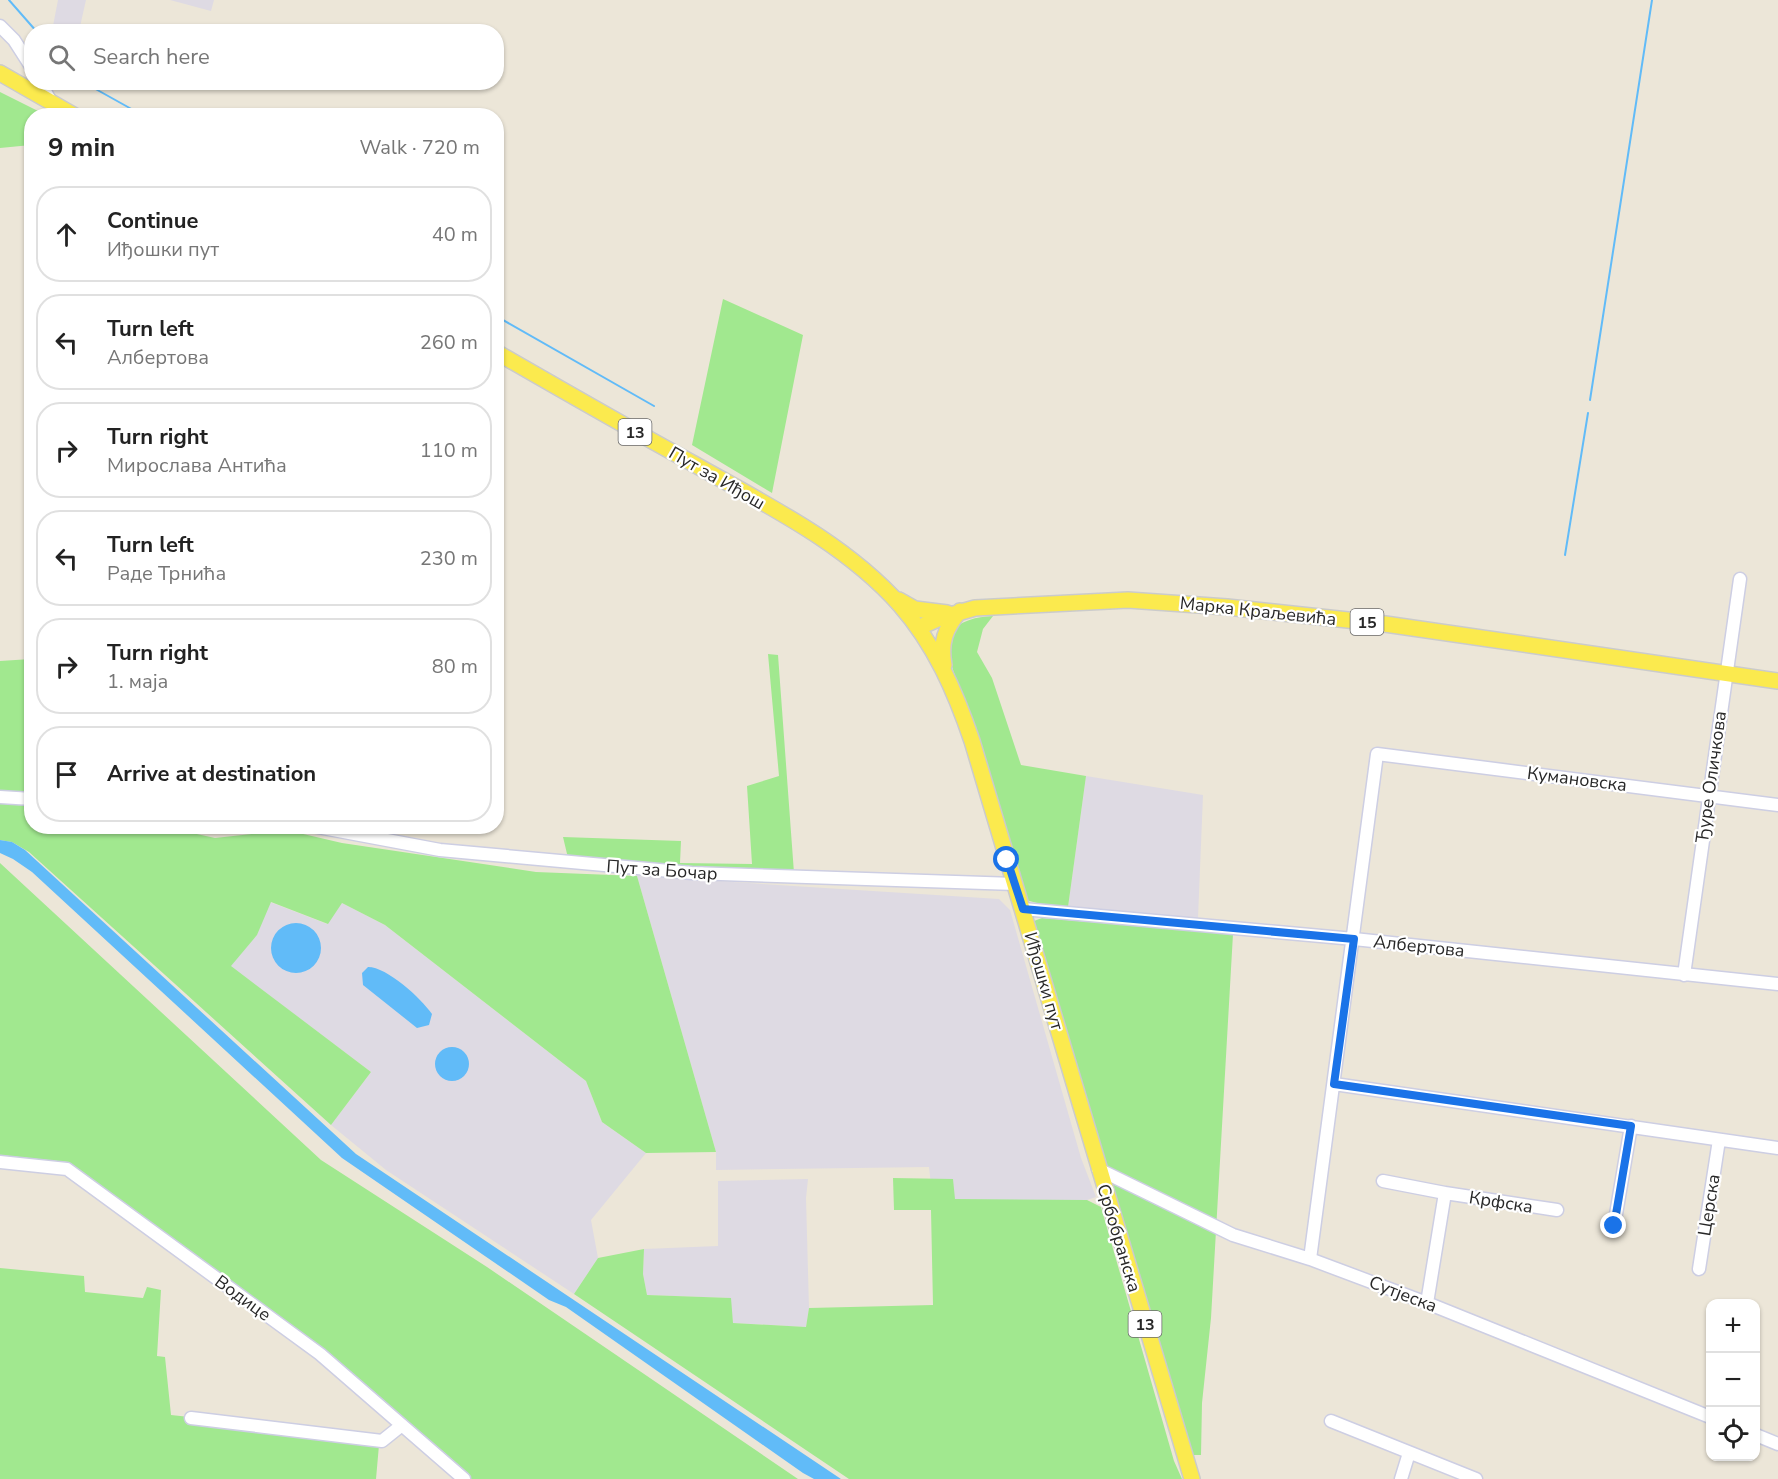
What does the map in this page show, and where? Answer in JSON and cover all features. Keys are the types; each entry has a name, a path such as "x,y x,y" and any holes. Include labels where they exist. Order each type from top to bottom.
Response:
{"main road":[{"path":"0,73 24,87"},
{"path":"30,90 61,108"},
{"name":"Пут за Иђош","path":"504,357 784,516 849,559 890,595 918,628"},
{"path":"890,595 915,609 956,612 944,634 942,645 945,671"},
{"name":"Марка Краљевића","path":"918,628 956,612 988,606 1128,600 1227,607 1514,641 1726,675 1778,681"},
{"name":"Иђошки пут","path":"918,628 945,671 972,741 1098,1169"},
{"name":"Србобранска","path":"1098,1169 1192,1479"}],"street":[{"path":"0,26 14,40 24,56"},
{"path":"44,90 51,102"},
{"name":"Ђуре Оличкова","path":"1684,975 1707,796 1740,579"},
{"name":"Кумановска","path":"1354,939 1377,754 1778,805"},
{"path":"0,797 24,798"},
{"name":"Пут за Бочар","path":"355,834 440,850 680,872 1015,884"},
{"name":"Албертова","path":"1023,909 1354,939 1778,984"},
{"path":"1310,1259 1354,939"},
{"path":"1334,1084 1778,1148"},
{"path":"1614,1226 1631,1126"},
{"name":"Церска","path":"1699,1269 1719,1140"},
{"name":"Водице","path":"0,1162 67,1169 320,1354 464,1479"},
{"name":"Сутјеска","path":"1098,1169 1233,1234 1310,1259 1427,1303 1706,1415"},
{"name":"Крфска","path":"1383,1181 1557,1210"},
{"name":"Крфска","path":"1427,1303 1445,1193"},
{"path":"191,1418 382,1441 402,1425"},
{"path":"1331,1421 1476,1479"},
{"path":"1760,1437 1778,1444"},
{"path":"1401,1479 1409,1453"}],"shaded area":[{"path":"58,0 86,0 81,24 53,24"},
{"path":"170,0 214,0 211,11"},
{"path":"1086,776 1203,795 1198,918 1068,907"},
{"path":"637,876 999,899 1010,910 1081,1158 1096,1197 1087,1200 933,1203 929,1167 716,1170 716,1152"},
{"path":"270,902 327,924 342,903 385,925 586,1081 602,1122 646,1153 591,1220 598,1258 574,1294 386,1170 331,1125 371,1072 230,966 257,935"},
{"path":"808,1179 806,1198 809,1308 806,1327 733,1323 730,1298 647,1295 643,1274 644,1249 718,1246 718,1181"}],"green space":[{"path":"0,92 32,108 24,108 24,146 0,148"},
{"path":"723,299 803,335 772,493 692,445"},
{"path":"993,616 983,629 977,652 992,678 1021,765 1086,776 1068,907 1055,908 1026,900 948,654 949,632 969,620"},
{"path":"768,654 778,655 794,873 568,858 563,837 681,841 680,863 752,864 747,786 779,776"},
{"path":"24,659 24,794 0,792 0,661"},
{"path":"0,802 24,803 24,834 197,834 215,838 250,834 303,834 342,843 536,872 637,876 716,1152 646,1153 602,1122 586,1081 385,925 342,903 328,924 271,902 257,935 231,966 371,1072 331,1125 29,852 12,842 0,840"},
{"path":"0,863 321,1160 487,1267 798,1479 471,1479 328,1352 67,1162 0,1155"},
{"path":"1042,918 1233,934 1211,1318 1202,1403 1201,1455 1192,1455 1033,928 1034,921"},
{"path":"893,1178 953,1179 955,1199 1087,1200 1101,1207 1174,1461 1182,1479 849,1479 574,1294 598,1258 644,1249 643,1274 647,1295 731,1298 733,1323 806,1327 809,1308 933,1305 931,1210 894,1210"},
{"path":"0,1268 84,1276 85,1292 143,1298 147,1287 161,1290 157,1356 165,1357 171,1415 375,1437 379,1445 376,1479 0,1479"}],"water":[{"path":"0,840 12,842 25,850 356,1154 841,1479 814,1479 803,1473 566,1307 549,1300 342,1158 32,872 0,853"},
{"path":"291,923 301,923 314,930 321,943 321,953 314,966 301,973 291,973 282,969 275,962 271,953 271,943 275,934 282,927"},
{"path":"368,967 384,972 412,992 432,1014 429,1025 417,1028 363,985 362,973"},
{"path":"452,1047 464,1052 469,1064 464,1076 452,1081 440,1076 435,1064 440,1052"}],"waterway":[{"path":"9,0 30,24"},
{"path":"1590,400 1652,0"},
{"path":"97,90 130,108"},
{"path":"504,321 654,406"},
{"path":"1565,555 1588,413"}],"route":[{"path":"1007,860 1023,909 1354,939 1334,1084 1631,1126 1614,1226"}]}
